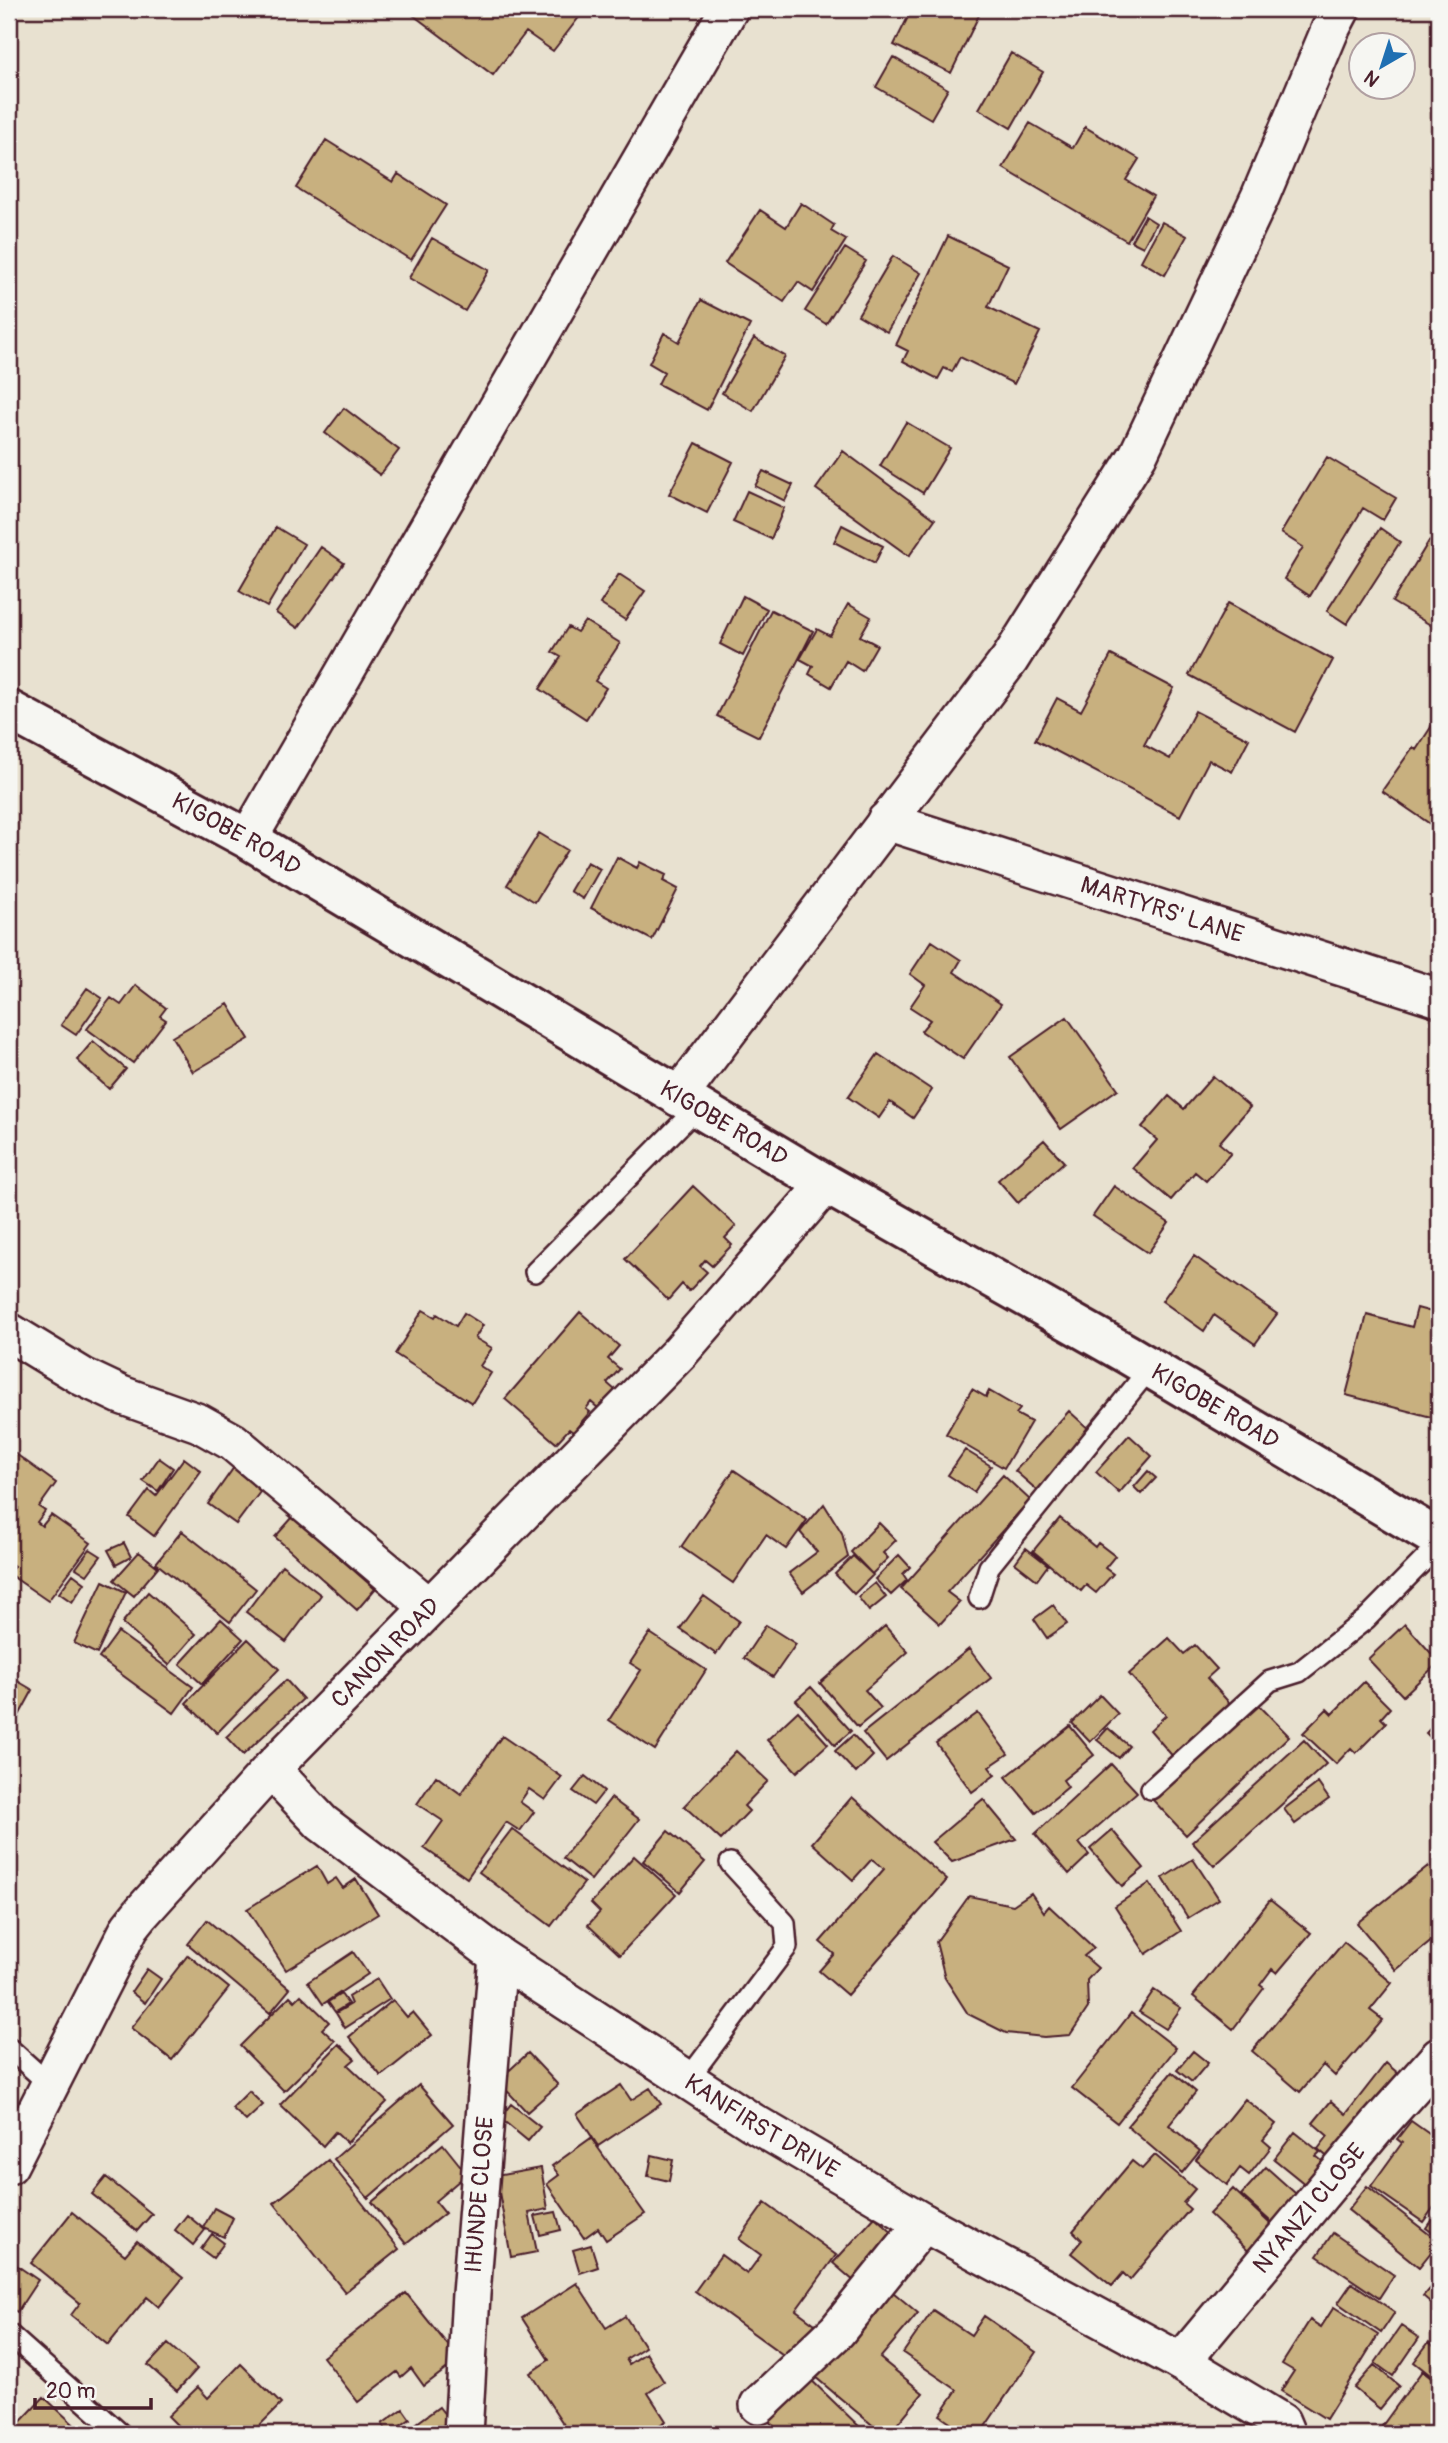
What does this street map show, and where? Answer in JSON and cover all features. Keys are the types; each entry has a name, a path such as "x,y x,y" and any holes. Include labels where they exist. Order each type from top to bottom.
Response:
{"street":[{"path":"248,839 729,9"},
{"path":"688,1102 886,821 1010,659 1138,455 1260,197 1341,9"},
{"name":"KIGOBE ROAD","path":"9,709 248,839 827,1184 1150,1368 1439,1539"},
{"name":"MARTYRS' LANE","path":"886,821 1439,998"},
{"name":"CANON ROAD","path":"9,2165 130,1927 170,1878 271,1769 680,1352 827,1184"},
{"path":"9,1332 83,1377 199,1423 233,1442 429,1607"},
{"name":"KANFIRST DRIVE","path":"271,1769 322,1823 498,1956 752,2122 924,2223 1181,2362 1281,2422 1286,2434"},
{"name":"IHUNDE CLOSE","path":"463,2434 471,2294 498,1956"},
{"name":"NYANZI CLOSE","path":"1181,2362 1371,2134 1439,2057"},
{"path":"759,2405 837,2331 924,2223"}],"lane":[{"path":"535,1272 688,1102"},
{"path":"979,1598 989,1567 1150,1368"},
{"path":"1151,1789 1270,1681 1299,1672 1366,1619 1439,1545"},
{"path":"688,2079 787,1947 785,1923 730,1863"},
{"path":"9,2048 50,2085"},
{"path":"9,2334 121,2434"}],"building":[{"path":"405,9 571,9 580,16 553,51 526,32 493,75"},
{"path":"912,9 982,9 951,73 894,45"},
{"path":"1011,53 1043,72 1011,128 979,109"},
{"path":"893,57 948,89 931,119 876,87"},
{"path":"1030,123 1073,148 1085,127 1139,159 1126,180 1153,196 1127,241 1003,168"},
{"path":"326,140 393,182 398,174 446,205 411,260 296,188"},
{"path":"801,203 834,225 831,231 846,240 813,292 798,282 784,302 725,263 760,210 786,227"},
{"path":"1145,216 1156,223 1143,247 1131,241"},
{"path":"1162,222 1187,236 1165,275 1141,261"},
{"path":"948,236 1008,265 988,307 1040,332 1014,384 960,357 952,372 944,368 938,379 903,361 908,351 896,345"},
{"path":"432,238 489,270 465,311 409,278"},
{"path":"845,248 866,261 826,324 805,311"},
{"path":"893,256 921,273 887,332 858,315"},
{"path":"701,300 750,325 707,410 658,384 664,372 649,363 664,333 679,342"},
{"path":"754,338 785,356 753,411 722,393"},
{"path":"344,408 399,450 380,475 325,433"},
{"path":"906,422 950,448 923,493 880,466"},
{"path":"696,443 733,462 707,513 669,494"},
{"path":"843,451 935,519 909,556 816,489"},
{"path":"1327,457 1396,498 1383,520 1363,508 1310,596 1284,579 1303,547 1281,533"},
{"path":"763,471 793,485 785,501 755,486"},
{"path":"747,491 784,508 771,539 733,522"},
{"path":"842,525 883,546 875,563 834,542"},
{"path":"276,527 304,544 267,607 239,591"},
{"path":"1380,528 1400,542 1347,624 1327,611"},
{"path":"1429,541 1439,548 1439,630 1392,602"},
{"path":"321,547 344,563 298,628 276,613"},
{"path":"619,574 645,591 625,620 600,604"},
{"path":"743,596 767,609 743,656 720,644"},
{"path":"1228,603 1333,660 1295,732 1189,675"},
{"path":"848,604 871,617 860,636 877,645 862,671 846,661 831,687 809,674 813,666 800,659 817,629 830,636"},
{"path":"771,610 813,631 759,737 717,716"},
{"path":"585,621 620,643 595,681 606,688 586,719 540,689 561,657 552,652 568,627 577,632"},
{"path":"1111,655 1174,688 1144,745 1170,759 1195,711 1249,739 1232,772 1209,760 1180,816 1035,740 1057,698 1081,711"},
{"path":"1439,715 1439,830 1382,791 1413,747 1416,750"},
{"path":"539,833 567,850 535,902 507,885"},
{"path":"617,857 637,868 640,862 666,875 663,881 678,889 652,940 591,908"},
{"path":"587,862 600,869 583,899 570,891"},
{"path":"932,941 961,960 954,972 1001,1004 963,1059 921,1031 930,1020 910,1007 925,985 910,974"},
{"path":"136,985 166,1008 160,1016 166,1020 133,1063 87,1029 111,998 121,1005"},
{"path":"87,988 102,998 76,1035 61,1025"},
{"path":"228,1004 249,1039 193,1072 172,1037"},
{"path":"1067,1017 1118,1089 1061,1129 1010,1057"},
{"path":"93,1041 126,1069 109,1089 77,1060"},
{"path":"878,1054 932,1090 913,1118 890,1102 879,1118 848,1097"},
{"path":"1213,1076 1250,1107 1219,1143 1231,1153 1206,1181 1195,1172 1171,1200 1133,1168 1157,1140 1142,1127 1169,1096 1184,1109"},
{"path":"1044,1140 1064,1162 1018,1203 998,1180"},
{"path":"693,1186 736,1226 725,1238 732,1245 712,1266 705,1260 700,1266 707,1272 689,1291 682,1284 668,1300 625,1259"},
{"path":"1114,1186 1169,1223 1148,1253 1093,1216"},
{"path":"1194,1256 1277,1314 1255,1344 1214,1315 1204,1331 1162,1301"},
{"path":"1417,1308 1439,1314 1439,1419 1346,1395 1367,1315 1412,1327"},
{"path":"423,1310 435,1317 437,1314 456,1326 464,1313 483,1325 475,1338 492,1348 480,1366 491,1373 472,1403 395,1354"},
{"path":"580,1312 619,1346 608,1359 620,1369 607,1383 615,1390 598,1408 591,1402 586,1409 590,1412 573,1432 569,1429 556,1443 505,1399"},
{"path":"972,1389 986,1397 989,1391 1020,1409 1016,1414 1031,1422 1004,1468 946,1434"},
{"path":"1069,1411 1091,1431 1037,1490 1015,1471"},
{"path":"1129,1435 1152,1456 1119,1493 1096,1472"},
{"path":"9,1449 56,1483 39,1507 45,1511 37,1522 42,1526 51,1515 91,1543 48,1601 9,1574 14,1566 9,1562"},
{"path":"965,1450 991,1466 974,1492 948,1475"},
{"path":"159,1458 173,1468 158,1491 143,1481"},
{"path":"184,1458 201,1471 154,1536 129,1517 149,1490 156,1496"},
{"path":"237,1463 266,1484 236,1524 208,1504"},
{"path":"734,1470 807,1520 786,1549 766,1535 733,1583 681,1547"},
{"path":"1148,1471 1156,1478 1141,1494 1134,1487"},
{"path":"1003,1475 1030,1500 947,1592 960,1602 940,1624 901,1589"},
{"path":"824,1504 842,1533 848,1557 803,1592 789,1573 817,1552 800,1532"},
{"path":"293,1517 375,1589 357,1610 275,1537"},
{"path":"1060,1518 1095,1547 1098,1543 1115,1556 1105,1568 1113,1574 1096,1593 1086,1585 1081,1591 1033,1551"},
{"path":"879,1523 896,1540 883,1553 888,1558 872,1574 851,1552"},
{"path":"182,1531 256,1589 230,1622 156,1563"},
{"path":"124,1543 131,1557 116,1565 108,1550"},
{"path":"1026,1548 1048,1565 1037,1580 1015,1563"},
{"path":"90,1549 101,1556 87,1575 76,1568"},
{"path":"139,1552 158,1567 134,1596 114,1580"},
{"path":"899,1555 910,1567 903,1574 907,1580 891,1595 875,1579"},
{"path":"853,1556 873,1575 854,1594 835,1574"},
{"path":"282,1565 321,1595 286,1642 246,1612"},
{"path":"73,1574 85,1583 72,1602 59,1593"},
{"path":"103,1581 126,1592 97,1654 74,1643"},
{"path":"875,1583 886,1597 869,1611 858,1597"},
{"path":"148,1592 196,1634 169,1665 122,1623"},
{"path":"704,1596 739,1621 716,1654 680,1629"},
{"path":"1053,1605 1067,1624 1047,1638 1034,1619"},
{"path":"221,1619 243,1639 202,1684 180,1664"},
{"path":"1405,1624 1439,1662 1403,1696 1368,1659"},
{"path":"766,1625 796,1644 773,1677 744,1658"},
{"path":"885,1626 908,1652 865,1690 881,1708 858,1727 820,1683"},
{"path":"118,1632 193,1687 174,1713 99,1658"},
{"path":"650,1633 706,1670 655,1750 609,1720 641,1670 630,1663"},
{"path":"1169,1638 1184,1654 1195,1645 1217,1669 1207,1678 1233,1707 1175,1759 1150,1730 1166,1715 1129,1674"},
{"path":"248,1639 279,1669 217,1733 186,1703"},
{"path":"969,1649 991,1678 886,1761 863,1733"},
{"path":"9,1676 33,1690 9,1734"},
{"path":"286,1680 303,1699 243,1755 226,1737"},
{"path":"1364,1682 1390,1708 1381,1718 1386,1723 1356,1753 1351,1748 1336,1764 1303,1733 1327,1709 1332,1714"},
{"path":"811,1687 851,1731 835,1745 796,1700"},
{"path":"1100,1695 1118,1714 1090,1742 1072,1723"},
{"path":"1254,1700 1289,1736 1186,1835 1151,1798"},
{"path":"798,1711 828,1744 797,1772 767,1740"},
{"path":"978,1713 1008,1754 989,1767 995,1775 972,1792 936,1743"},
{"path":"1439,1719 1439,1746 1426,1733"},
{"path":"1070,1726 1094,1755 1063,1780 1068,1787 1036,1813 1006,1777"},
{"path":"1108,1728 1129,1746 1119,1758 1097,1740"},
{"path":"853,1735 873,1756 856,1773 835,1751"},
{"path":"502,1736 562,1777 545,1800 529,1789 520,1802 534,1812 520,1831 506,1822 467,1878 424,1848 443,1821 417,1804 436,1776 461,1794"},
{"path":"1304,1740 1326,1764 1214,1866 1192,1842"},
{"path":"736,1751 768,1781 744,1806 749,1811 721,1840 684,1806"},
{"path":"1111,1764 1137,1792 1079,1843 1089,1855 1069,1874 1035,1834"},
{"path":"585,1776 604,1791 593,1805 573,1791"},
{"path":"1318,1783 1329,1799 1295,1824 1284,1809"},
{"path":"852,1797 947,1880 847,1995 819,1971 834,1954 820,1942 884,1869 872,1859 853,1880 812,1843"},
{"path":"611,1798 639,1819 591,1880 563,1858"},
{"path":"983,1799 1016,1839 952,1862 932,1842"},
{"path":"512,1829 584,1883 551,1926 479,1872"},
{"path":"1112,1830 1144,1868 1122,1886 1090,1849"},
{"path":"668,1831 705,1862 680,1892 643,1861"},
{"path":"634,1856 676,1894 620,1955 588,1925 600,1912 591,1903"},
{"path":"1193,1859 1219,1899 1188,1918 1163,1878"},
{"path":"317,1866 327,1884 336,1878 343,1888 356,1879 378,1914 286,1970 247,1909"},
{"path":"1428,1866 1439,1880 1439,1935 1396,1970 1357,1923"},
{"path":"1150,1883 1181,1931 1146,1954 1115,1906"},
{"path":"1031,1893 1044,1912 1049,1906 1094,1948 1084,1956 1098,1968 1087,1980 1088,2008 1070,2035 1044,2037 1006,2033 968,2014 945,1978 936,1942 969,1896 1013,1905"},
{"path":"1270,1900 1311,1933 1277,1973 1272,1969 1260,1985 1264,1988 1233,2029 1193,1996"},
{"path":"207,1920 290,1989 270,2013 188,1944"},
{"path":"1344,1942 1392,1983 1370,2010 1383,2020 1335,2076 1323,2065 1300,2092 1252,2051"},
{"path":"353,1952 368,1974 323,2004 308,1982"},
{"path":"188,1955 229,1988 172,2060 131,2028"},
{"path":"147,1969 161,1979 145,2003 131,1992"},
{"path":"377,1979 390,1999 345,2028 336,2013 351,2004 348,1997"},
{"path":"1154,1990 1181,2008 1166,2029 1139,2012"},
{"path":"341,1994 348,2004 335,2012 328,2002"},
{"path":"301,1995 329,2022 322,2029 335,2041 284,2091 240,2046 290,1996 295,2001"},
{"path":"393,2000 407,2017 413,2012 432,2035 381,2076 349,2037"},
{"path":"1131,2013 1176,2048 1117,2123 1072,2088"},
{"path":"339,2044 355,2059 348,2065 387,2102 347,2143 335,2132 323,2146 280,2105"},
{"path":"1193,2051 1208,2063 1192,2082 1177,2070"},
{"path":"528,2053 558,2085 527,2112 498,2081"},
{"path":"1386,2063 1406,2080 1338,2166 1318,2149 1328,2136 1313,2123 1331,2101 1346,2114"},
{"path":"1172,2072 1196,2092 1169,2125 1200,2151 1182,2173 1127,2126"},
{"path":"419,2085 453,2124 368,2198 334,2159"},
{"path":"621,2085 631,2100 650,2088 661,2104 598,2146 577,2114"},
{"path":"249,2091 263,2105 246,2121 232,2108"},
{"path":"1245,2099 1276,2124 1263,2140 1271,2147 1249,2175 1240,2168 1227,2185 1196,2160"},
{"path":"511,2104 540,2127 528,2141 500,2118"},
{"path":"1411,2121 1439,2141 1439,2200 1423,2222 1371,2186 1402,2143 1397,2139"},
{"path":"1295,2132 1320,2152 1316,2156 1334,2171 1316,2193 1274,2159"},
{"path":"591,2138 645,2214 606,2240 598,2228 584,2238 547,2184 559,2175 552,2166"},
{"path":"443,2144 467,2174 435,2201 445,2213 406,2244 372,2202"},
{"path":"652,2155 673,2160 669,2181 648,2176"},
{"path":"1155,2155 1195,2189 1183,2203 1190,2209 1130,2280 1123,2273 1112,2286 1071,2253 1082,2240 1073,2231 1132,2161 1142,2169"},
{"path":"328,2160 399,2249 345,2292 274,2203"},
{"path":"1266,2167 1304,2201 1279,2229 1241,2195"},
{"path":"541,2168 548,2209 529,2213 537,2252 511,2257 496,2176"},
{"path":"106,2177 152,2214 137,2231 92,2194"},
{"path":"1367,2186 1439,2242 1419,2267 1348,2210"},
{"path":"1233,2189 1282,2235 1258,2260 1209,2214"},
{"path":"765,2203 836,2255 796,2310 815,2324 789,2359 695,2291 721,2255 747,2274 761,2255 739,2239"},
{"path":"214,2208 233,2218 224,2237 203,2228"},
{"path":"1439,2209 1439,2237 1426,2228"},
{"path":"72,2212 125,2255 137,2241 183,2278 159,2307 147,2297 108,2345 71,2315 80,2303 31,2263"},
{"path":"556,2212 561,2230 540,2235 535,2216"},
{"path":"187,2215 205,2230 193,2245 175,2230"},
{"path":"875,2217 896,2236 855,2282 833,2263"},
{"path":"1333,2233 1394,2275 1379,2298 1317,2256"},
{"path":"212,2234 224,2243 213,2258 201,2249"},
{"path":"591,2245 598,2267 580,2273 573,2250"},
{"path":"9,2260 38,2280 17,2312 9,2307"},
{"path":"1439,2277 1439,2307 1438,2309 1423,2296"},
{"path":"577,2283 606,2328 625,2316 645,2347 626,2359 629,2364 646,2353 664,2382 648,2393 666,2421 645,2434 587,2434 583,2428 570,2434 530,2373 549,2360 522,2318"},
{"path":"1352,2283 1395,2312 1381,2333 1338,2303"},
{"path":"887,2287 918,2313 880,2358 923,2393 889,2434 883,2434 814,2376"},
{"path":"406,2293 459,2359 424,2386 411,2368 401,2377 397,2372 358,2402 323,2357"},
{"path":"1334,2307 1378,2335 1326,2419 1281,2391 1294,2371 1282,2364 1310,2320 1321,2327"},
{"path":"933,2310 971,2335 984,2316 1036,2352 980,2434 968,2434 940,2415 957,2390 903,2353"},
{"path":"1401,2326 1419,2338 1393,2376 1375,2363"},
{"path":"1429,2342 1439,2351 1439,2382 1414,2362"},
{"path":"168,2344 197,2369 177,2391 148,2365"},
{"path":"241,2364 281,2404 251,2434 186,2434 168,2416 198,2387 208,2398"},
{"path":"1374,2365 1399,2386 1380,2409 1354,2388"},
{"path":"1422,2371 1439,2384 1439,2434 1393,2434 1382,2426"},
{"path":"803,2372 867,2434 782,2434 761,2414"},
{"path":"44,2397 84,2434 9,2434"},
{"path":"439,2407 459,2433 402,2434"},
{"path":"403,2409 410,2419 389,2434 382,2424"},
{"path":"734,2428 737,2434 719,2434"}]}
